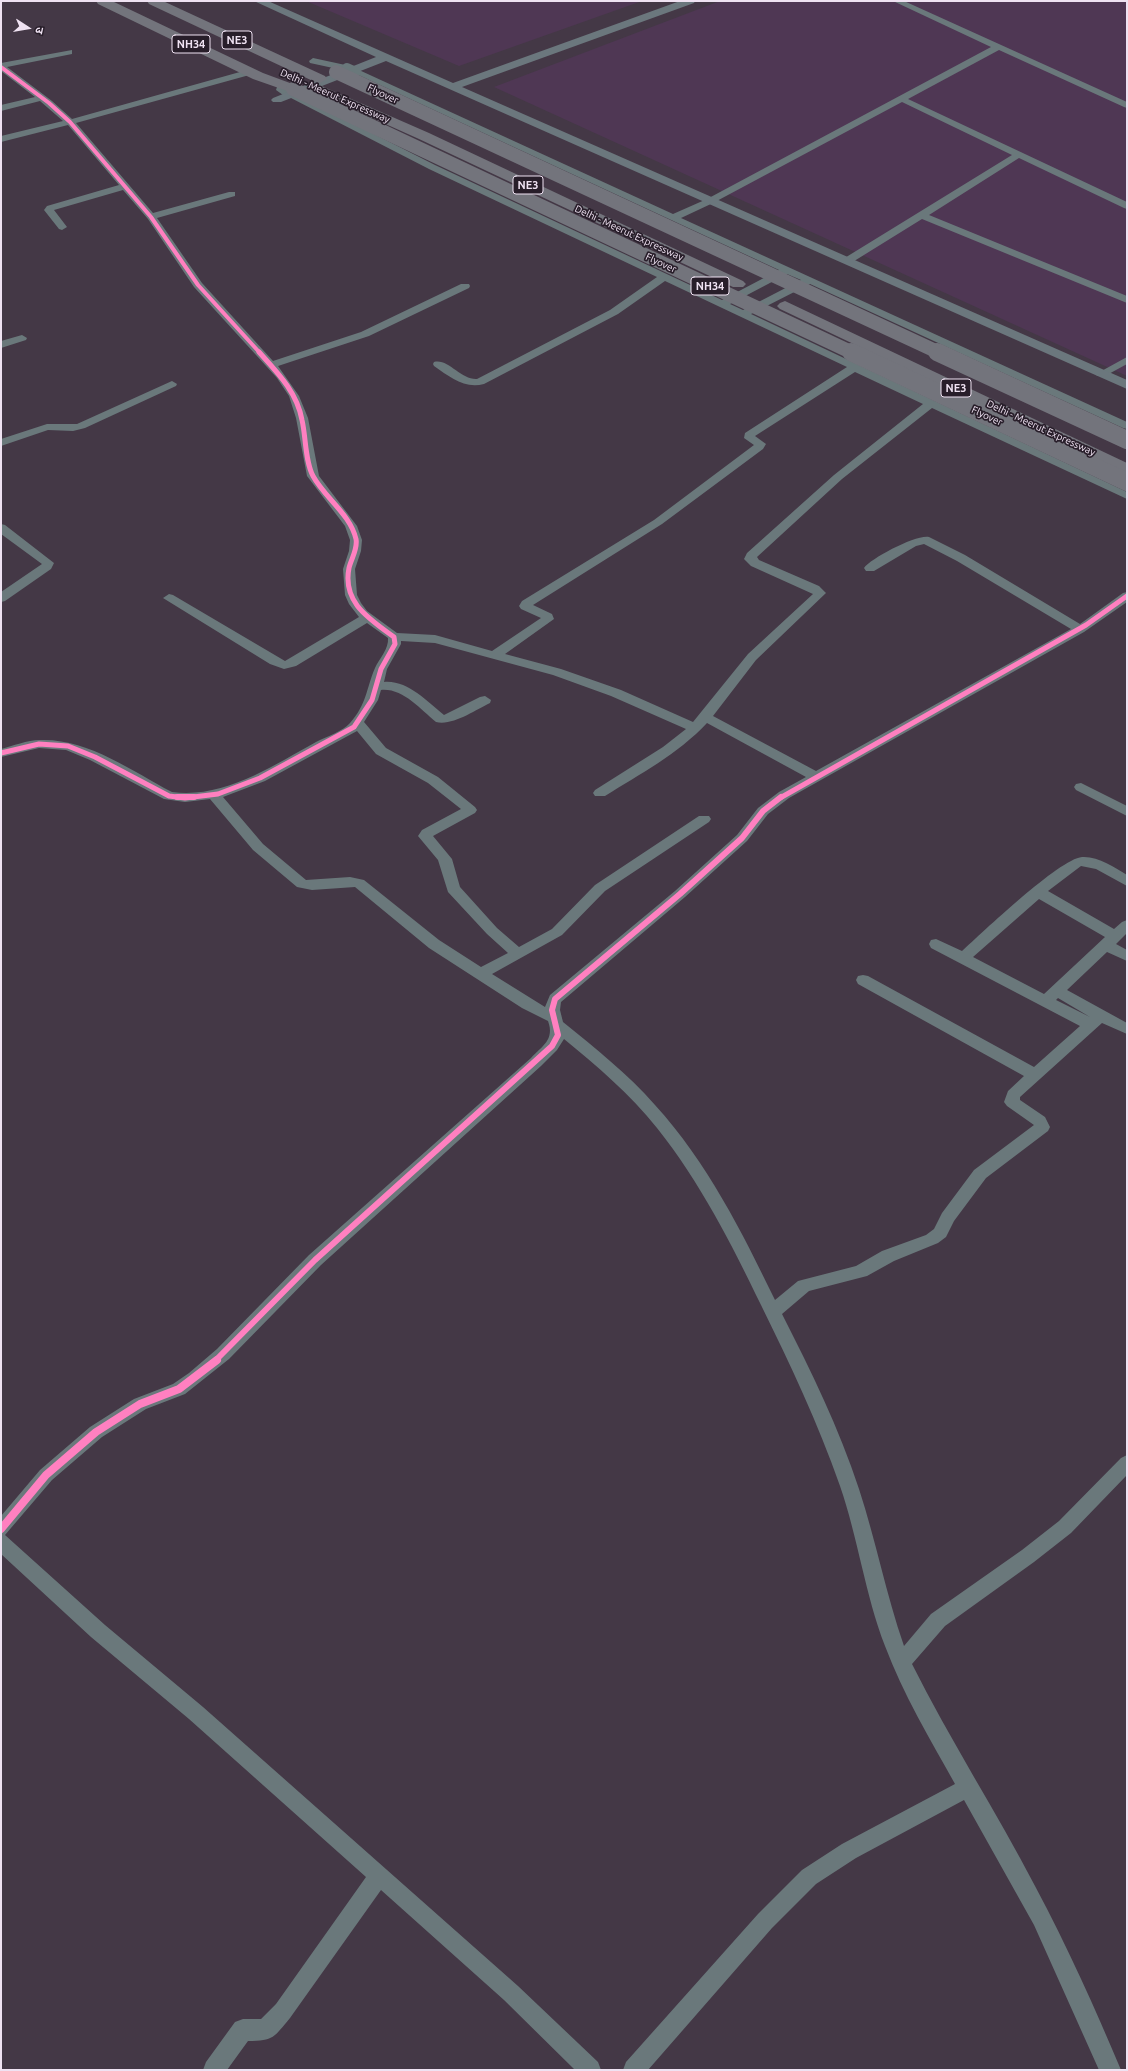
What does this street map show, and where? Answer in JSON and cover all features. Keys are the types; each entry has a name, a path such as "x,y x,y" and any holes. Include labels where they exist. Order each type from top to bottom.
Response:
{"highway":[{"name":"NH34","path":"102,1 289,91"},
{"name":"Delhi - Meerut Expressway","path":"129,1 330,78"},
{"name":"Delhi - Meerut Expressway","path":"154,1 330,78 424,136 1127,455"},
{"name":"Flyover","path":"299,55 313,62 330,78 1127,440"},
{"name":"Flyover","path":"289,91 1127,482"},
{"name":"Delhi - Meerut Expressway","path":"791,303 1127,469"}],"main road":[{"path":"259,1 384,58 583,143 1127,386"},
{"path":"446,84 666,1"},
{"path":"446,84 690,1"},
{"path":"276,100 384,58"}],"street":[{"path":"896,1 1127,105"},
{"path":"674,217 710,201 900,98 998,47"},
{"path":"1,67 69,52"},
{"path":"1,67 70,122 151,217 198,285 281,376 294,396 302,418 313,476 350,526 356,540 355,551 349,569 350,586 355,604 367,617 394,637 435,638 493,656 557,672 602,687 695,728"},
{"path":"1,139 70,122 250,72"},
{"path":"1,81 14,77"},
{"path":"330,78 674,217 1127,426"},
{"path":"289,91 432,167 1127,496"},
{"path":"1,108 41,98"},
{"path":"900,98 1127,206"},
{"path":"847,261 1018,154"},
{"path":"62,227 49,210 50,208 124,187"},
{"path":"151,217 232,194"},
{"path":"920,215 1127,300"},
{"path":"721,304 787,270"},
{"path":"438,364 467,381 474,383 480,382 614,312 664,277"},
{"path":"743,315 810,280"},
{"path":"271,365 365,334 465,286"},
{"path":"1,345 22,338"},
{"path":"1101,374 1127,360"},
{"path":"493,656 548,619 548,616 525,606 526,604 658,522 759,447 760,444 750,438 749,435 855,367"},
{"path":"1,443 50,426 73,428 81,426 172,384"},
{"path":"600,793 668,750 695,728 752,657 820,593 815,589 754,563 750,559 751,556 814,497 930,404"},
{"path":"1,528 48,563 41,572 1,598"},
{"path":"870,568 912,543 925,540 985,571 1080,629"},
{"path":"1,1529 46,1475 96,1432 140,1404 179,1389 195,1378 223,1354 315,1260 536,1062 556,1042 559,1034 550,1010 555,999 638,931 702,875 742,838 772,804 815,776 1080,629 1127,596"},
{"path":"169,598 274,661 284,665 292,663 367,617"},
{"path":"1,753 40,744 68,746 95,757 169,796 185,798 214,795 260,778 357,724 372,700 381,669 395,644 394,637"},
{"path":"376,686 392,685 403,689 441,719 448,718 485,700"},
{"path":"705,717 815,776"},
{"path":"357,724 381,751 394,760 417,770 433,780 470,810 427,833 425,836 445,859 453,889 492,931 518,954"},
{"path":"1081,787 1127,812"},
{"path":"214,795 258,846 302,884 359,883 434,944 555,1022 597,1058 645,1103 663,1124 712,1192 819,1407 859,1515 888,1629 902,1662 967,1788 1023,1885 1066,1970 1110,2070"},
{"path":"481,974 557,932 600,888 704,819"},
{"path":"963,958 1038,892 1080,860 1095,864 1127,881"},
{"path":"1038,892 1110,941 1127,956"},
{"path":"1046,1002 1127,925"},
{"path":"936,944 1046,1002 1094,1020 1127,1029"},
{"path":"863,980 1034,1075"},
{"path":"1057,991 1094,1020"},
{"path":"773,1312 804,1286 861,1271 888,1256 936,1236 980,1174 1042,1127 1040,1121 1015,1105 1012,1099 1013,1095 1094,1020"},
{"path":"902,1662 938,1620 1028,1556 1065,1527 1088,1505 1127,1462"},
{"path":"1,1542 98,1631 196,1713 378,1877 511,1993 590,2070"},
{"path":"634,2070 766,1921 809,1877 849,1851 967,1788"},
{"path":"214,2070 243,2030 266,2030 283,2011 378,1877"}],"shaded area":[{"path":"306,1 642,1 459,66"},
{"path":"720,1 1127,1 1127,376 494,87"}],"cycle path":[{"path":"1,67 49,103 70,122 151,217 198,285 281,376 294,396 302,418 313,476 351,526 356,540 355,551 349,569 351,595 355,604 363,614 394,637 395,644 381,669 372,700 354,727 260,778 218,794 185,798 169,796 95,757 68,746 39,744 1,753"},
{"path":"1,1529 46,1475 96,1432 140,1404 179,1389 195,1378 223,1354 315,1260 536,1062 554,1044 558,1035 557,1025 552,1010 555,999 680,894 742,838 763,811 784,795 1086,625 1127,596"}]}
